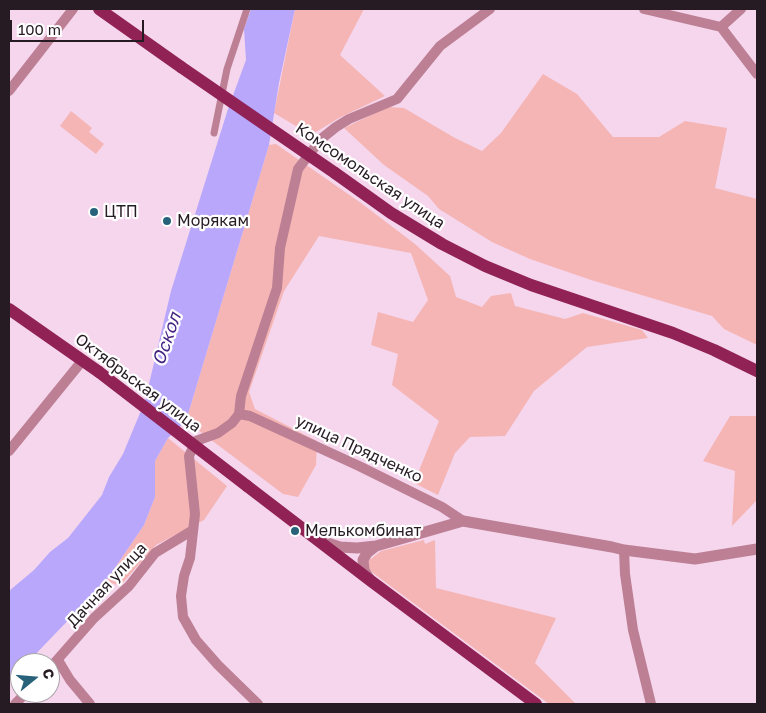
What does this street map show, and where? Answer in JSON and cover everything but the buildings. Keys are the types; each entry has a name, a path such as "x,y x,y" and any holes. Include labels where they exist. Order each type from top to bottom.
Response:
{"main road":[{"name":"Комсомольская улица","path":"99,9 335,172 391,213 442,244 485,266 531,285 673,333 757,371"},
{"name":"Октябрьская улица","path":"9,309 99,372 247,486"},
{"name":"улица Прядченко","path":"247,486 536,704"}],"street":[{"path":"9,91 73,9"},
{"path":"214,133 227,69 247,9"},
{"path":"258,704 201,646 183,617 181,596 184,576 190,558 195,514 189,456 196,441 218,433 232,423 239,414 241,396 277,288 280,248 298,169 321,140 342,123 397,99 440,46 490,9"},
{"path":"644,9 721,27 757,74"},
{"path":"721,27 741,9"},
{"path":"9,451 82,361"},
{"name":"улица Прядченко","path":"239,414 250,416 360,466 442,507 463,521 624,550 695,560 757,549"},
{"name":"улица Прядченко","path":"317,540 340,547 376,546 463,521"},
{"name":"Дачная улица","path":"60,658 94,618 129,586 155,553 193,530"},
{"path":"371,581 364,570 363,560 367,553 376,546"},
{"path":"624,550 634,630 651,704"},
{"path":"60,663 70,680 90,704"}],"shaded area":[{"path":"295,9 364,9 340,55 385,96 339,118 311,135 274,113"},
{"path":"543,74 577,94 613,137 659,137 685,121 727,128 715,188 757,199 757,345 724,329 712,316 591,280 530,259 492,242 439,209 428,196 384,165 344,128 388,107 404,108 455,138 482,151 501,133"},
{"path":"71,111 92,128 89,132 104,144 96,154 60,126"},
{"path":"276,144 361,203 415,244 450,276 456,297 482,307 491,296 511,293 515,306 565,319 583,313 642,330 648,338 587,347 534,391 505,436 470,437 455,453 438,495 414,483 439,421 392,385 398,354 371,345 378,312 413,322 428,300 411,253 319,236 284,291 249,392 255,409 317,441 316,465 298,497 283,494 186,421 269,145"},
{"path":"730,416 757,416 757,500 732,526 735,471 703,461"},
{"path":"168,438 227,486 204,520 156,545 120,586 106,581 144,525 155,497 155,461"},
{"path":"424,540 425,544 435,540 436,588 556,618 535,663 576,704 549,704 373,573 368,567 367,562 381,551"}],"water":[{"name":"Оскол","path":"251,9 295,9 279,83 269,145 186,421 168,438 155,461 155,497 144,525 106,581 37,653 10,653 9,680 9,591 34,570 50,552 68,538 102,495 109,477 123,454 145,401 171,291 228,109 246,60 244,29"}],"place":[{"name":"ЦТП","path":"94,212"},
{"name":"Морякам","path":"167,221"},
{"name":"Мелькомбинат","path":"295,531"}]}
